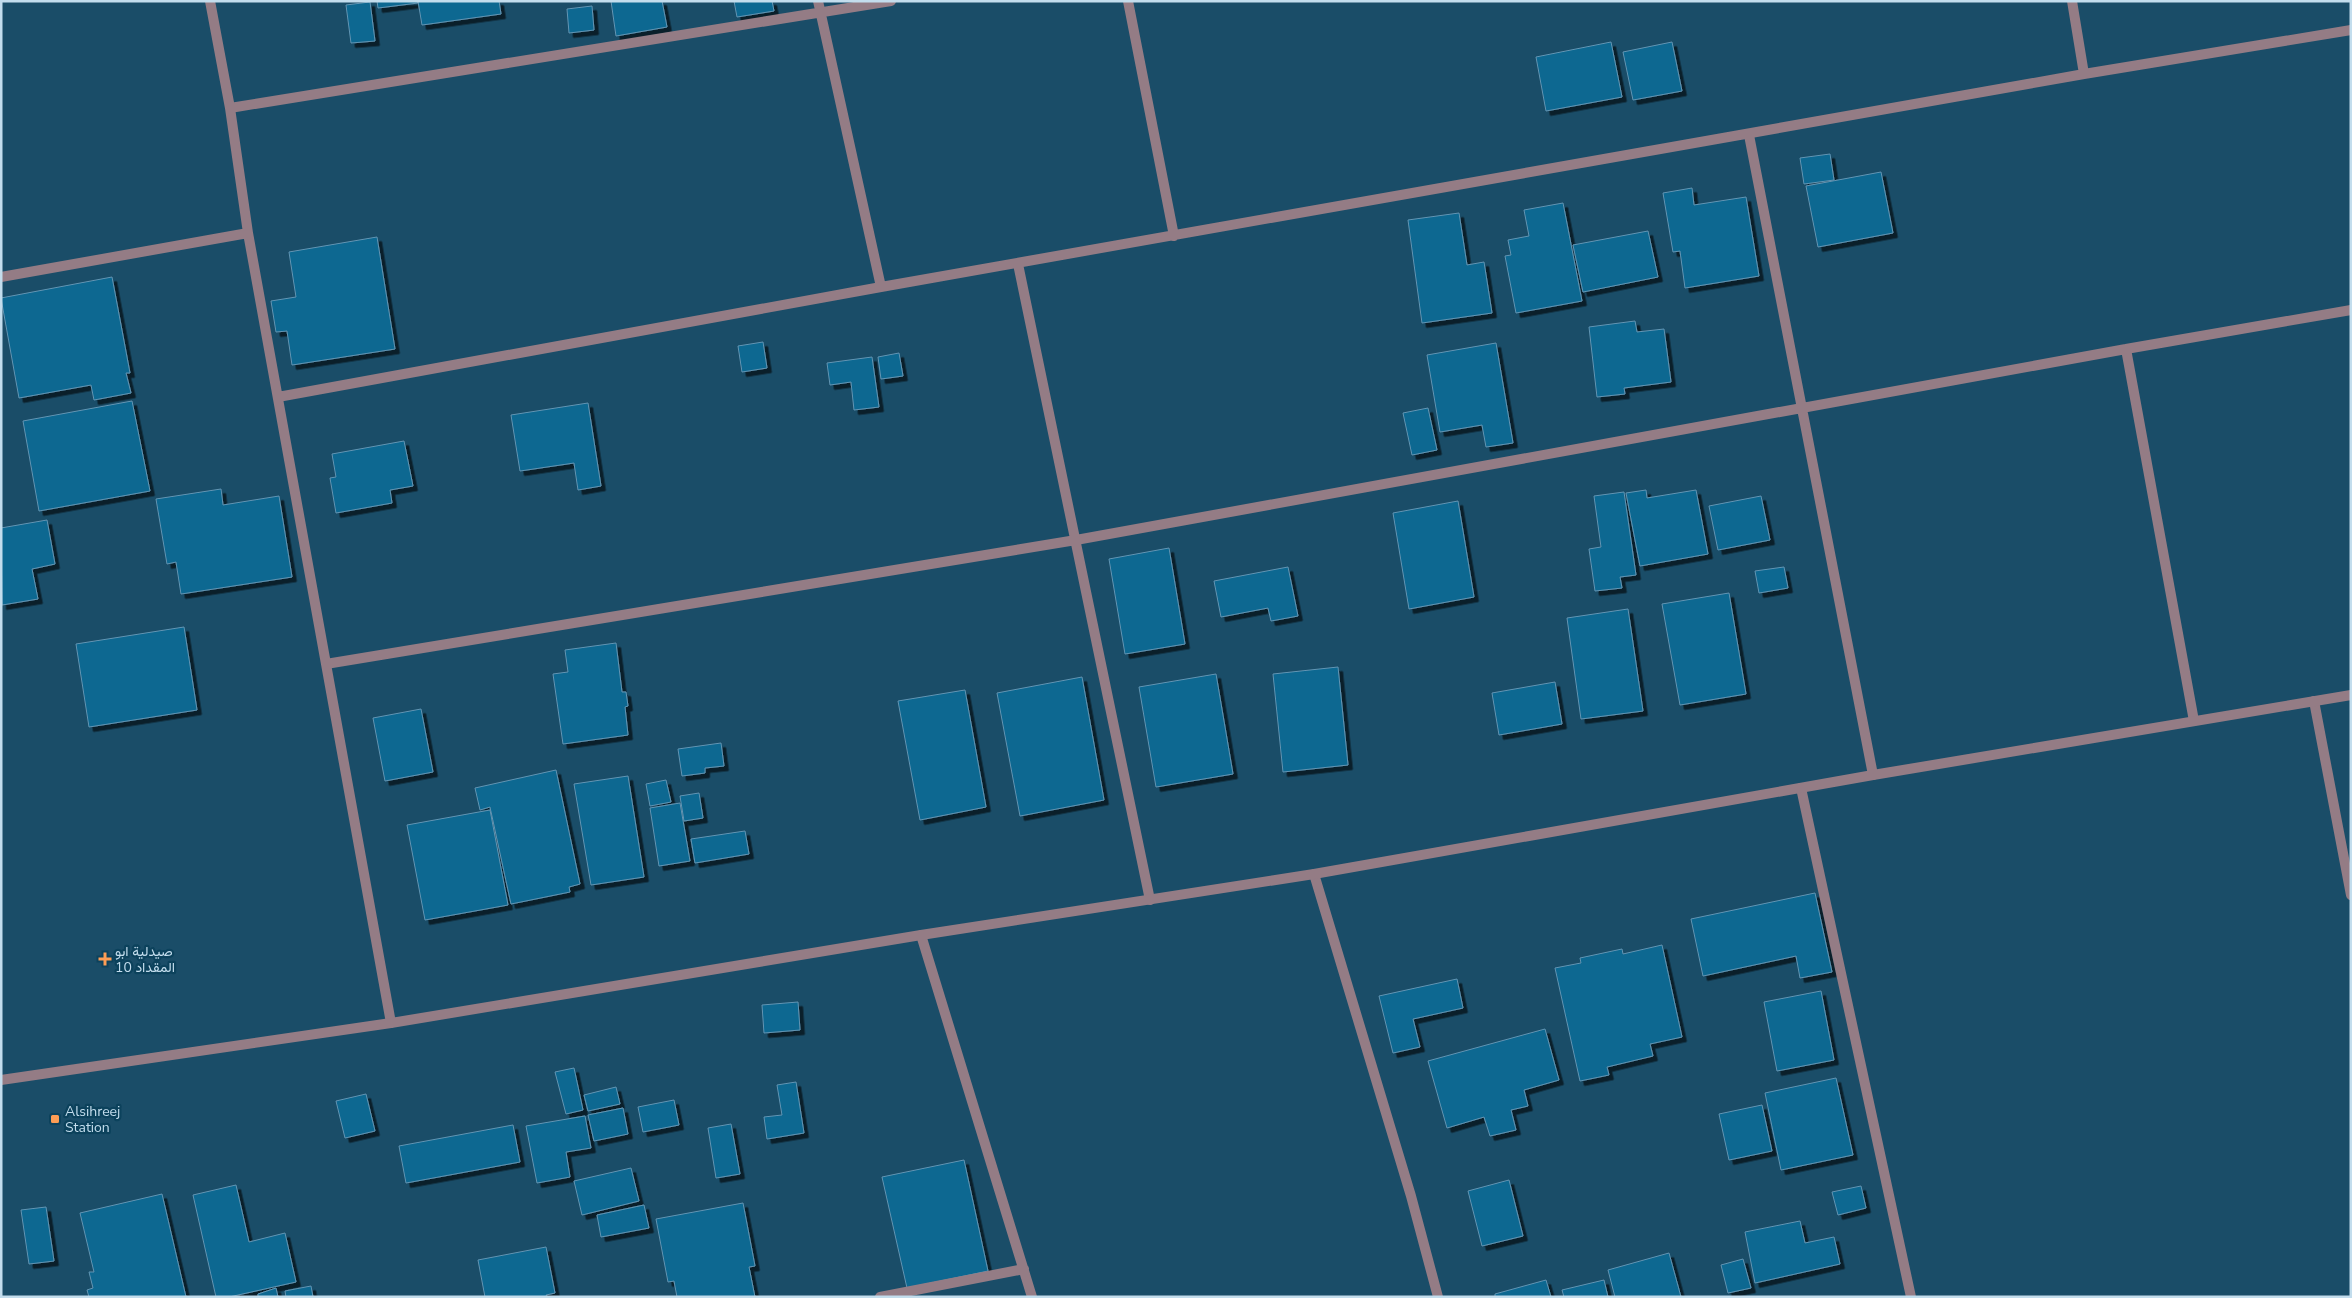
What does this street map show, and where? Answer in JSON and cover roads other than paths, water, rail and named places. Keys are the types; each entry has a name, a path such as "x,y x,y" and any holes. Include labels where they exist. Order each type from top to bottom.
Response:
{"street":[{"path":"210,1 230,108 248,232 391,1023"},
{"path":"818,1 881,287"},
{"path":"230,108 891,1"},
{"path":"1128,1 1174,236"},
{"path":"2072,1 2084,74"},
{"path":"278,397 881,287 1749,135 2084,74 2351,30"},
{"path":"1749,135 1873,775"},
{"path":"1,277 248,232"},
{"path":"1018,264 1150,900"},
{"path":"326,664 1076,540 2126,349 2351,310"},
{"path":"2126,349 2194,721"},
{"path":"1,1080 391,1023 921,935 1314,874 1873,775 2351,695"},
{"path":"2314,701 2351,895"},
{"path":"1801,788 1911,1297"},
{"path":"1314,874 1411,1196 1438,1297"},
{"path":"921,935 1032,1297"},
{"path":"880,1297 1024,1269"}],"place":[{"name":"صيدلية ابو المقداد 10","path":"105,959"},
{"name":"Alsihreej Station","path":"55,1119"}]}
